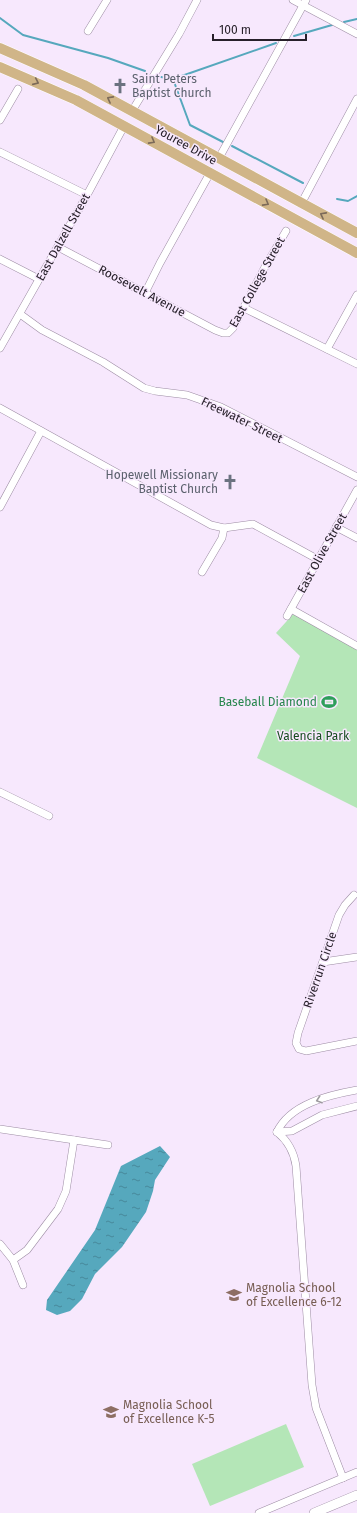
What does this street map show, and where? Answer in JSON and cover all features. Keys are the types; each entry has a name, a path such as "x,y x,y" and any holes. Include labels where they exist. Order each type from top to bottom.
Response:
{"main road":[{"name":"Youree Drive","path":"0,48 60,74 132,110 301,204 357,233"},
{"name":"Youree Drive","path":"0,67 59,92 357,253"},
{"path":"124,126 132,110"},
{"path":"314,1513 357,1495"}],"street":[{"path":"88,31 107,0"},
{"path":"132,110 197,0"},
{"path":"293,0 304,3 357,34"},
{"path":"219,158 304,3"},
{"path":"0,120 18,89"},
{"path":"301,204 357,99"},
{"name":"East Dalzell Street","path":"0,348 87,196 124,126"},
{"path":"0,152 87,196"},
{"path":"145,293 210,173"},
{"name":"East College Street","path":"228,333 233,328 286,231"},
{"name":"Roosevelt Avenue","path":"58,247 215,330 228,333"},
{"path":"0,259 39,279"},
{"path":"327,349 357,295"},
{"path":"244,308 357,364"},
{"name":"Freewater Street","path":"20,314 42,330 103,362 144,388 187,395 221,407 357,477"},
{"path":"0,408 211,525 224,528 249,524 258,526 319,560"},
{"path":"0,507 41,431"},
{"name":"East Olive Street","path":"287,616 357,490"},
{"path":"336,527 357,538"},
{"path":"202,572 222,538 224,528"},
{"path":"291,610 357,646"},
{"path":"0,792 49,816"},
{"name":"Riverrun Circle","path":"354,895 341,910 298,1033 296,1043 299,1049 311,1051 357,1041"},
{"path":"323,962 357,957"},
{"path":"277,1132 282,1122 305,1106 327,1097 357,1090"},
{"path":"277,1132 292,1131 322,1115 357,1106"},
{"path":"0,1129 108,1145"},
{"path":"277,1132 286,1139 295,1158 312,1385 316,1408 343,1478"},
{"path":"13,1260 27,1250 58,1209 66,1191 74,1140"},
{"path":"0,1244 13,1260 23,1285"},
{"path":"259,1513 357,1472"}],"green space":[{"name":"Valencia Park","path":"295,612 357,646 357,808 257,758 300,656 276,633"},
{"path":"286,1424 304,1467 210,1506 192,1464"}],"water":[{"path":"160,1146 170,1157 155,1180 146,1212 122,1247 95,1274 82,1299 70,1311 57,1315 46,1310 47,1300 95,1230 121,1166"}],"waterway":[{"path":"0,18 23,35 108,58 145,71"},
{"path":"344,22 357,19"},
{"path":"294,36 332,25"},
{"path":"161,77 173,79 276,43"},
{"path":"173,79 190,125 223,142"},
{"path":"232,146 303,183"},
{"path":"337,199 348,201 357,196"}],"place":[{"name":"Saint Peters Baptist Church","path":"120,86"},
{"name":"Hopewell Missionary Baptist Church","path":"230,482"},
{"name":"Baseball Diamond","path":"329,702"},
{"name":"Magnolia School of Excellence 6-12","path":"234,1295"},
{"name":"Magnolia School of Excellence K-5","path":"111,1412"}]}
